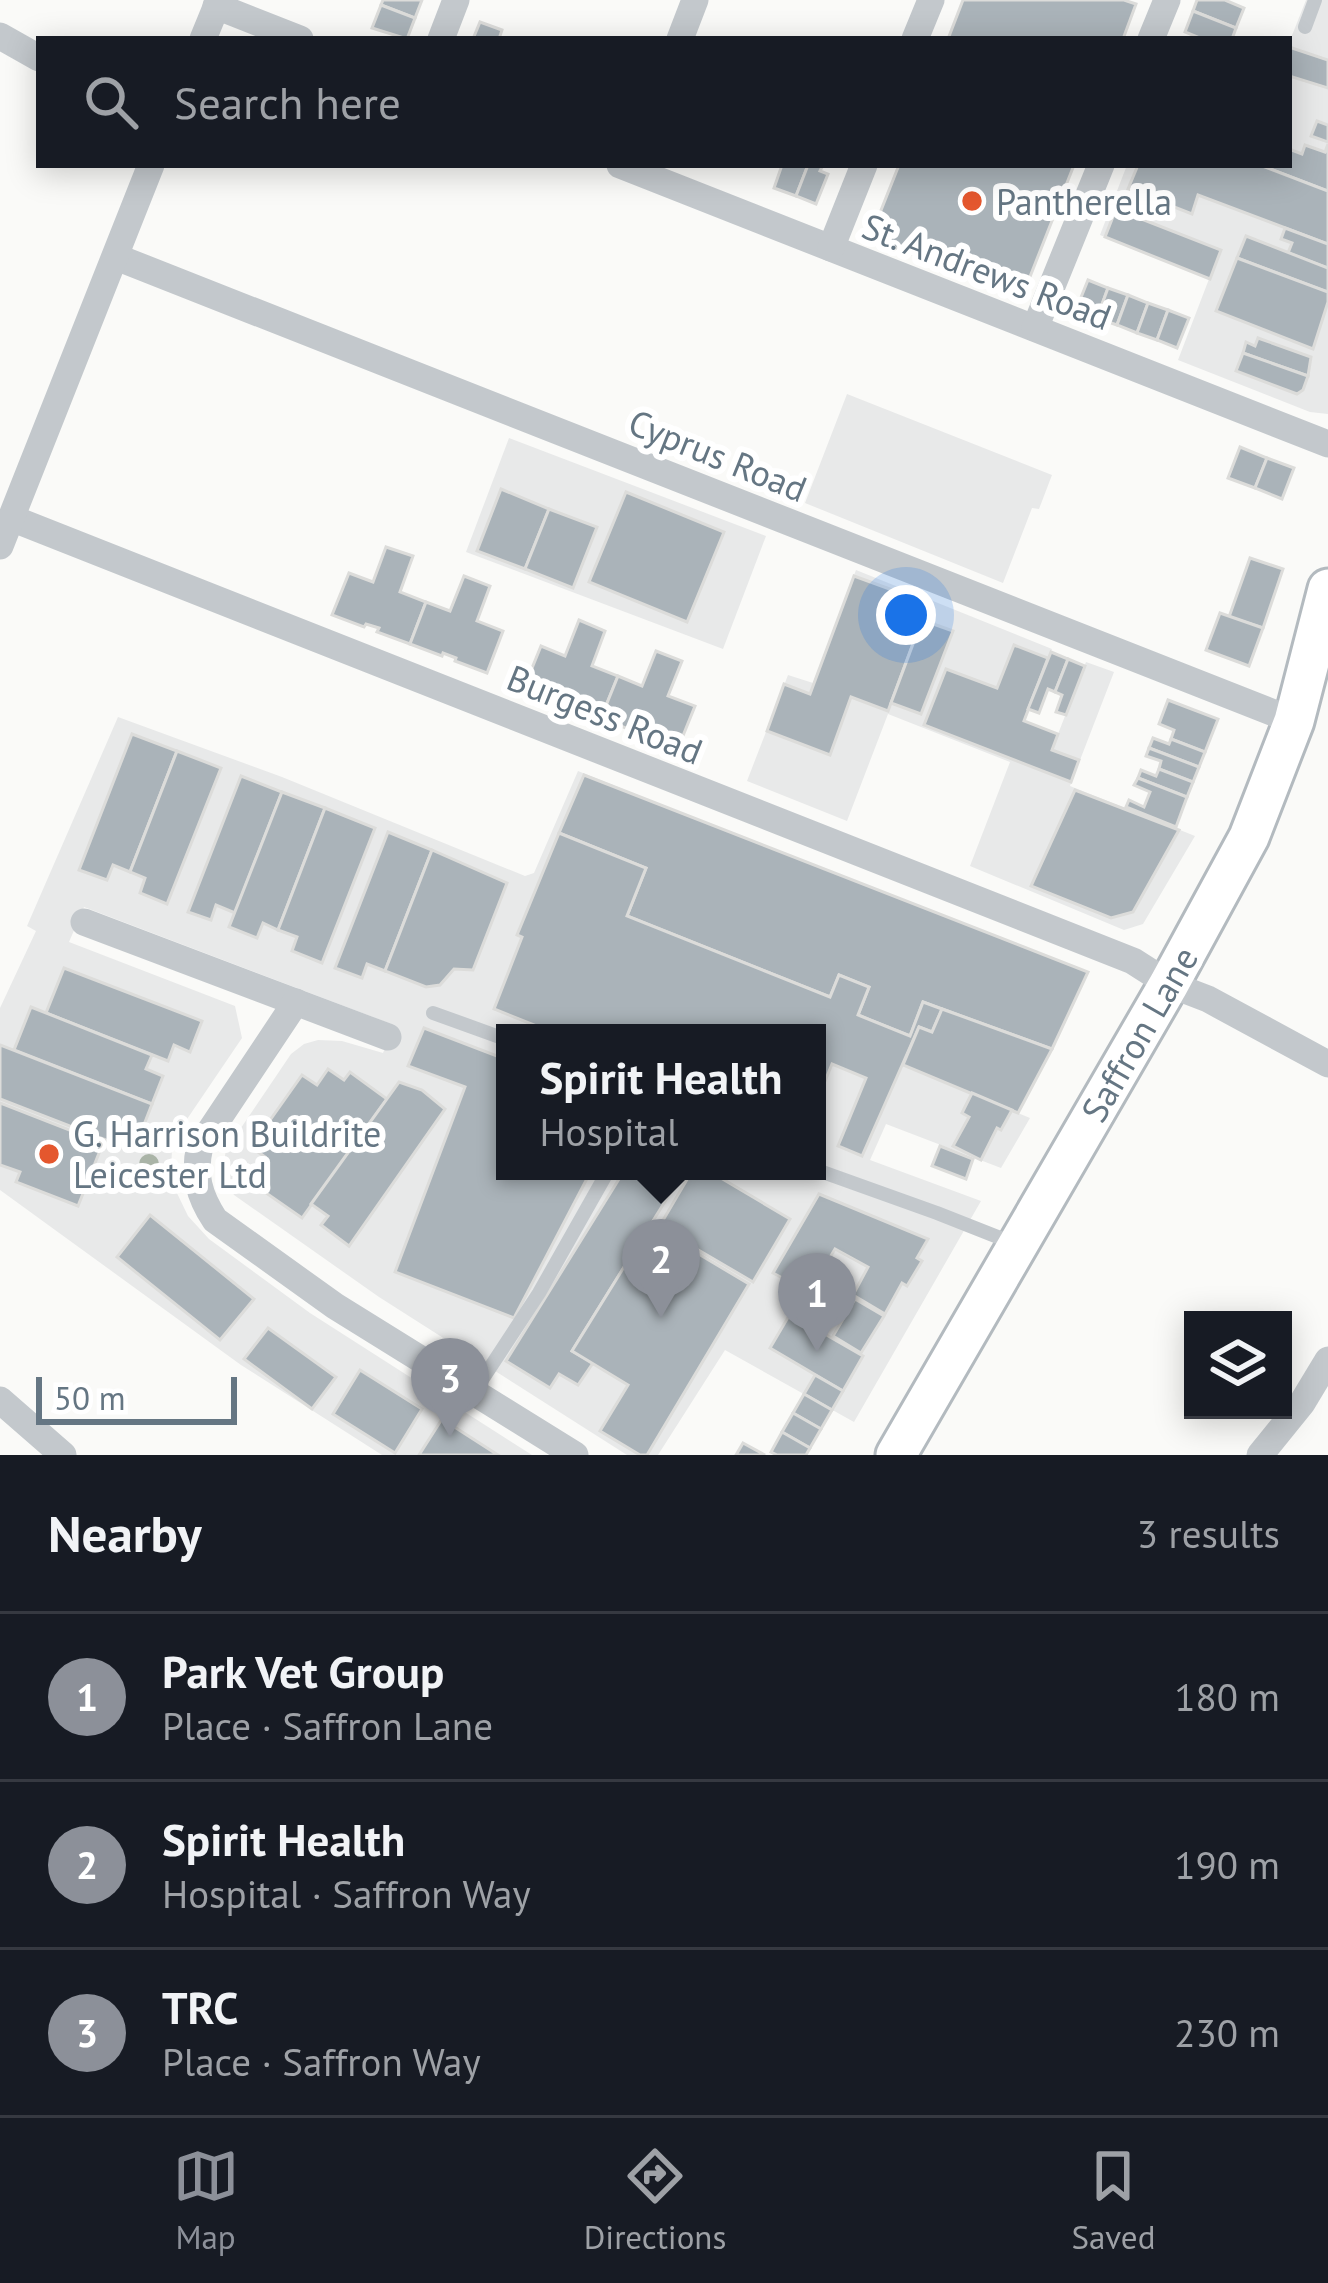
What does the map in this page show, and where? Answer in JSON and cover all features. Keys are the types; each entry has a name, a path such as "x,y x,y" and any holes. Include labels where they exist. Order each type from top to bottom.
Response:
{"main road":[{"name":"Saffron Lane","path":"896,1455 1250,837 1294,721 1328,589"}],"street":[{"path":"442,36 456,0"},
{"path":"681,36 695,0"},
{"path":"916,36 931,0"},
{"path":"1152,36 1167,0"},
{"path":"204,36 218,3 293,36"},
{"path":"0,36 36,56"},
{"path":"0,546 150,168"},
{"name":"St. Andrews Road","path":"630,168 1328,444"},
{"path":"831,248 863,168"},
{"path":"1035,328 1100,168"},
{"name":"Cyprus Road","path":"116,257 1294,721"},
{"name":"Burgess Road","path":"11,518 1112,952 1328,1064"},
{"path":"84,922 388,1037"},
{"path":"296,1003 200,1146 195,1164 204,1204 214,1220 335,1306 575,1455"},
{"path":"1260,1455 1302,1403 1328,1360"},
{"path":"0,1400 63,1455"}],"lane":[{"path":"1305,27 1315,0"},
{"path":"433,1013 496,1036"},
{"path":"826,1175 1018,1245"},
{"path":"473,1394 539,1293 603,1180"}],"shaded area":[{"path":"1306,0 1328,0 1328,414 1310,412 1178,360 1209,279 1100,235 1126,168 1292,168 1292,36"},
{"path":"847,394 1052,475 1039,509 1032,508 1003,583 805,503"},
{"path":"509,438 766,536 723,649 466,552"},
{"path":"856,570 1052,649 1025,721 1058,734 1086,662 1114,672 1070,786 1195,836 1143,924 1124,930 970,866 1010,762 888,714 847,821 747,781 788,675 813,683"},
{"path":"118,717 282,777 525,876 534,873 578,771 910,904 927,998 900,1064 1030,1118 1001,1168 886,1124 870,1160 981,1201 854,1422 725,1350 658,1455 627,1455 379,1297 234,1195 225,1179 226,1150 291,1054 318,1040 342,1041 383,1053 394,1025 84,907 69,942 235,1006 242,1038 183,1125 172,1151 175,1189 188,1216 209,1239 310,1313 532,1455 382,1455 241,1365 0,1190 0,1008 36,931 27,926"}],"building":[{"path":"383,0 422,0 415,18 381,5"},
{"path":"963,0 1124,0 1136,4 1124,36 949,36"},
{"path":"1197,0 1225,0 1244,8 1236,28 1193,11"},
{"path":"381,5 415,18 408,36 372,28"},
{"path":"1193,11 1236,28 1233,36 1185,32"},
{"path":"480,22 502,30 500,36 474,36"},
{"path":"1292,48 1328,60 1328,88 1292,77"},
{"path":"1317,121 1328,125 1328,142 1311,136"},
{"path":"1328,144 1328,191 1268,168 1292,168 1292,150 1302,154 1305,145 1325,152"},
{"path":"781,168 807,168 796,196 774,188"},
{"path":"807,168 822,168 828,174 816,204 796,196"},
{"name":"Pantherella","path":"898,168 1073,168 1022,297 870,238"},
{"path":"1137,168 1268,168 1328,191 1328,244 1198,195 1192,214 1128,189"},
{"path":"1116,209 1221,250 1210,279 1105,237"},
{"path":"1285,228 1328,244 1328,268 1288,253 1292,243 1281,239"},
{"path":"1246,236 1328,268 1328,292 1237,258"},
{"path":"1237,258 1328,292 1313,349 1216,311"},
{"path":"1088,280 1108,288 1097,318 1076,310"},
{"path":"1108,288 1128,295 1117,325 1097,318"},
{"path":"1128,295 1148,303 1137,333 1117,325"},
{"path":"1148,303 1168,310 1157,340 1137,333"},
{"path":"1168,310 1189,318 1177,348 1157,340"},
{"path":"1258,338 1311,357 1308,376 1243,353 1246,342 1255,346"},
{"path":"1243,353 1308,376 1303,390 1297,394 1236,371"},
{"path":"1240,447 1267,458 1255,488 1228,478"},
{"path":"1267,458 1294,468 1282,499 1255,488"},
{"path":"501,489 549,509 525,569 477,551"},
{"path":"626,492 724,532 687,622 589,582"},
{"path":"549,509 597,527 573,588 525,569"},
{"path":"386,547 413,556 400,592 426,602 410,644 377,632 379,628 332,615 349,573 373,582"},
{"path":"1250,558 1283,569 1263,628 1229,617"},
{"path":"464,576 490,586 477,621 503,631 487,673 410,644 426,602 450,611"},
{"path":"854,576 928,603 888,711 851,697 830,755 767,731 784,684 810,694"},
{"path":"1220,613 1263,628 1249,666 1206,650"},
{"path":"579,620 605,631 592,666 618,676 601,718 570,702 524,688 541,646 565,656"},
{"path":"922,620 953,631 921,714 891,703"},
{"path":"1014,645 1048,658 1024,721 1058,734 1052,750 1079,760 1071,782 924,725 946,669 997,688"},
{"path":"656,651 682,661 668,696 695,706 678,748 601,718 618,676 642,686"},
{"path":"1051,652 1068,659 1055,692 1048,689 1039,713 1028,709"},
{"path":"1068,659 1085,666 1066,715 1056,712 1062,695 1055,692"},
{"path":"1168,700 1218,719 1205,752 1171,739 1174,730 1159,724"},
{"path":"132,734 177,751 130,872 113,865 107,880 79,870"},
{"path":"1153,738 1169,744 1171,739 1205,752 1199,767 1149,748"},
{"path":"1149,748 1199,767 1193,782 1159,769 1161,761 1146,756"},
{"path":"177,751 221,768 167,904 140,893 145,878 130,872"},
{"path":"1159,769 1193,782 1187,797 1138,778 1141,770 1156,776"},
{"path":"584,775 1088,972 1052,1049 923,1002 910,1036 858,1015 869,987 839,975 830,997 627,916 646,868 559,833"},
{"path":"241,776 282,792 235,913 216,905 211,920 188,912"},
{"path":"1138,778 1187,797 1176,827 1126,807 1129,800 1144,807 1150,792 1134,785"},
{"path":"1075,790 1179,830 1133,912 1111,918 1031,886"},
{"path":"282,792 325,808 278,930 263,923 257,938 229,927"},
{"path":"325,808 375,828 322,963 292,951 297,937 278,930"},
{"path":"388,832 432,850 385,971 367,964 362,978 335,968"},
{"path":"559,833 646,868 627,916 830,997 839,975 869,987 858,1015 910,1036 923,1002 942,1009 932,1032 919,1027 862,1156 838,1146 866,1078 832,1064 826,1079 826,1024 532,1024 494,1009 522,937 517,935"},
{"path":"432,850 507,883 473,970 454,969 440,985 426,987 385,971"},
{"path":"64,968 202,1021 190,1052 174,1045 168,1061 46,1013"},
{"path":"31,1007 152,1055 146,1069 163,1076 152,1104 14,1050"},
{"path":"942,1009 1052,1049 1018,1113 903,1065 919,1027 932,1032"},
{"path":"424,1028 496,1056 496,1180 586,1180 514,1318 395,1272 465,1087 408,1066"},
{"path":"0,1045 152,1104 140,1135 123,1128 116,1144 0,1099"},
{"path":"328,1069 344,1080 350,1072 387,1099 302,1218 249,1181 265,1157 251,1147 302,1075 317,1085"},
{"path":"399,1082 422,1090 445,1109 349,1246 321,1225 328,1216 311,1204"},
{"path":"972,1093 1012,1110 981,1160 953,1146 969,1117 962,1113"},
{"name":"G. Harrison Buildrite Leicester Ltd","path":"0,1103 103,1143 78,1206 16,1182 20,1172 0,1165"},
{"path":"940,1146 973,1159 966,1179 932,1166"},
{"path":"618,1180 678,1180 572,1351 593,1363 578,1385 559,1374 550,1388 506,1361"},
{"path":"687,1180 724,1180 790,1219 753,1282 659,1227"},
{"path":"819,1194 928,1239 917,1258 922,1261 907,1286 902,1283 885,1314 853,1295 868,1267 835,1249 809,1292 773,1273"},
{"path":"150,1215 254,1299 220,1340 117,1257"},
{"path":"650,1225 749,1284 647,1455 640,1455 600,1431 628,1385 572,1351"},
{"path":"855,1299 884,1316 861,1353 833,1336"},
{"path":"790,1314 863,1356 843,1391 770,1348"},
{"path":"268,1328 336,1377 312,1409 244,1359"},
{"path":"360,1370 422,1409 395,1453 333,1414"},
{"path":"815,1375 843,1391 832,1410 804,1394"},
{"path":"804,1394 832,1410 821,1429 793,1413"},
{"path":"793,1413 821,1429 810,1448 782,1432"},
{"path":"442,1419 498,1455 419,1455"},
{"path":"782,1432 810,1448 806,1455 771,1452"},
{"path":"743,1443 765,1455 736,1455"}],"place":[{"name":"Pantherella","path":"972,201"},
{"name":"G. Harrison Buildrite Leicester Ltd","path":"49,1154"},
{"name":"Spirit Health","path":"661,1318"},
{"name":"Park Vet Group","path":"817,1352"},
{"name":"TRC","path":"450,1437"}]}
